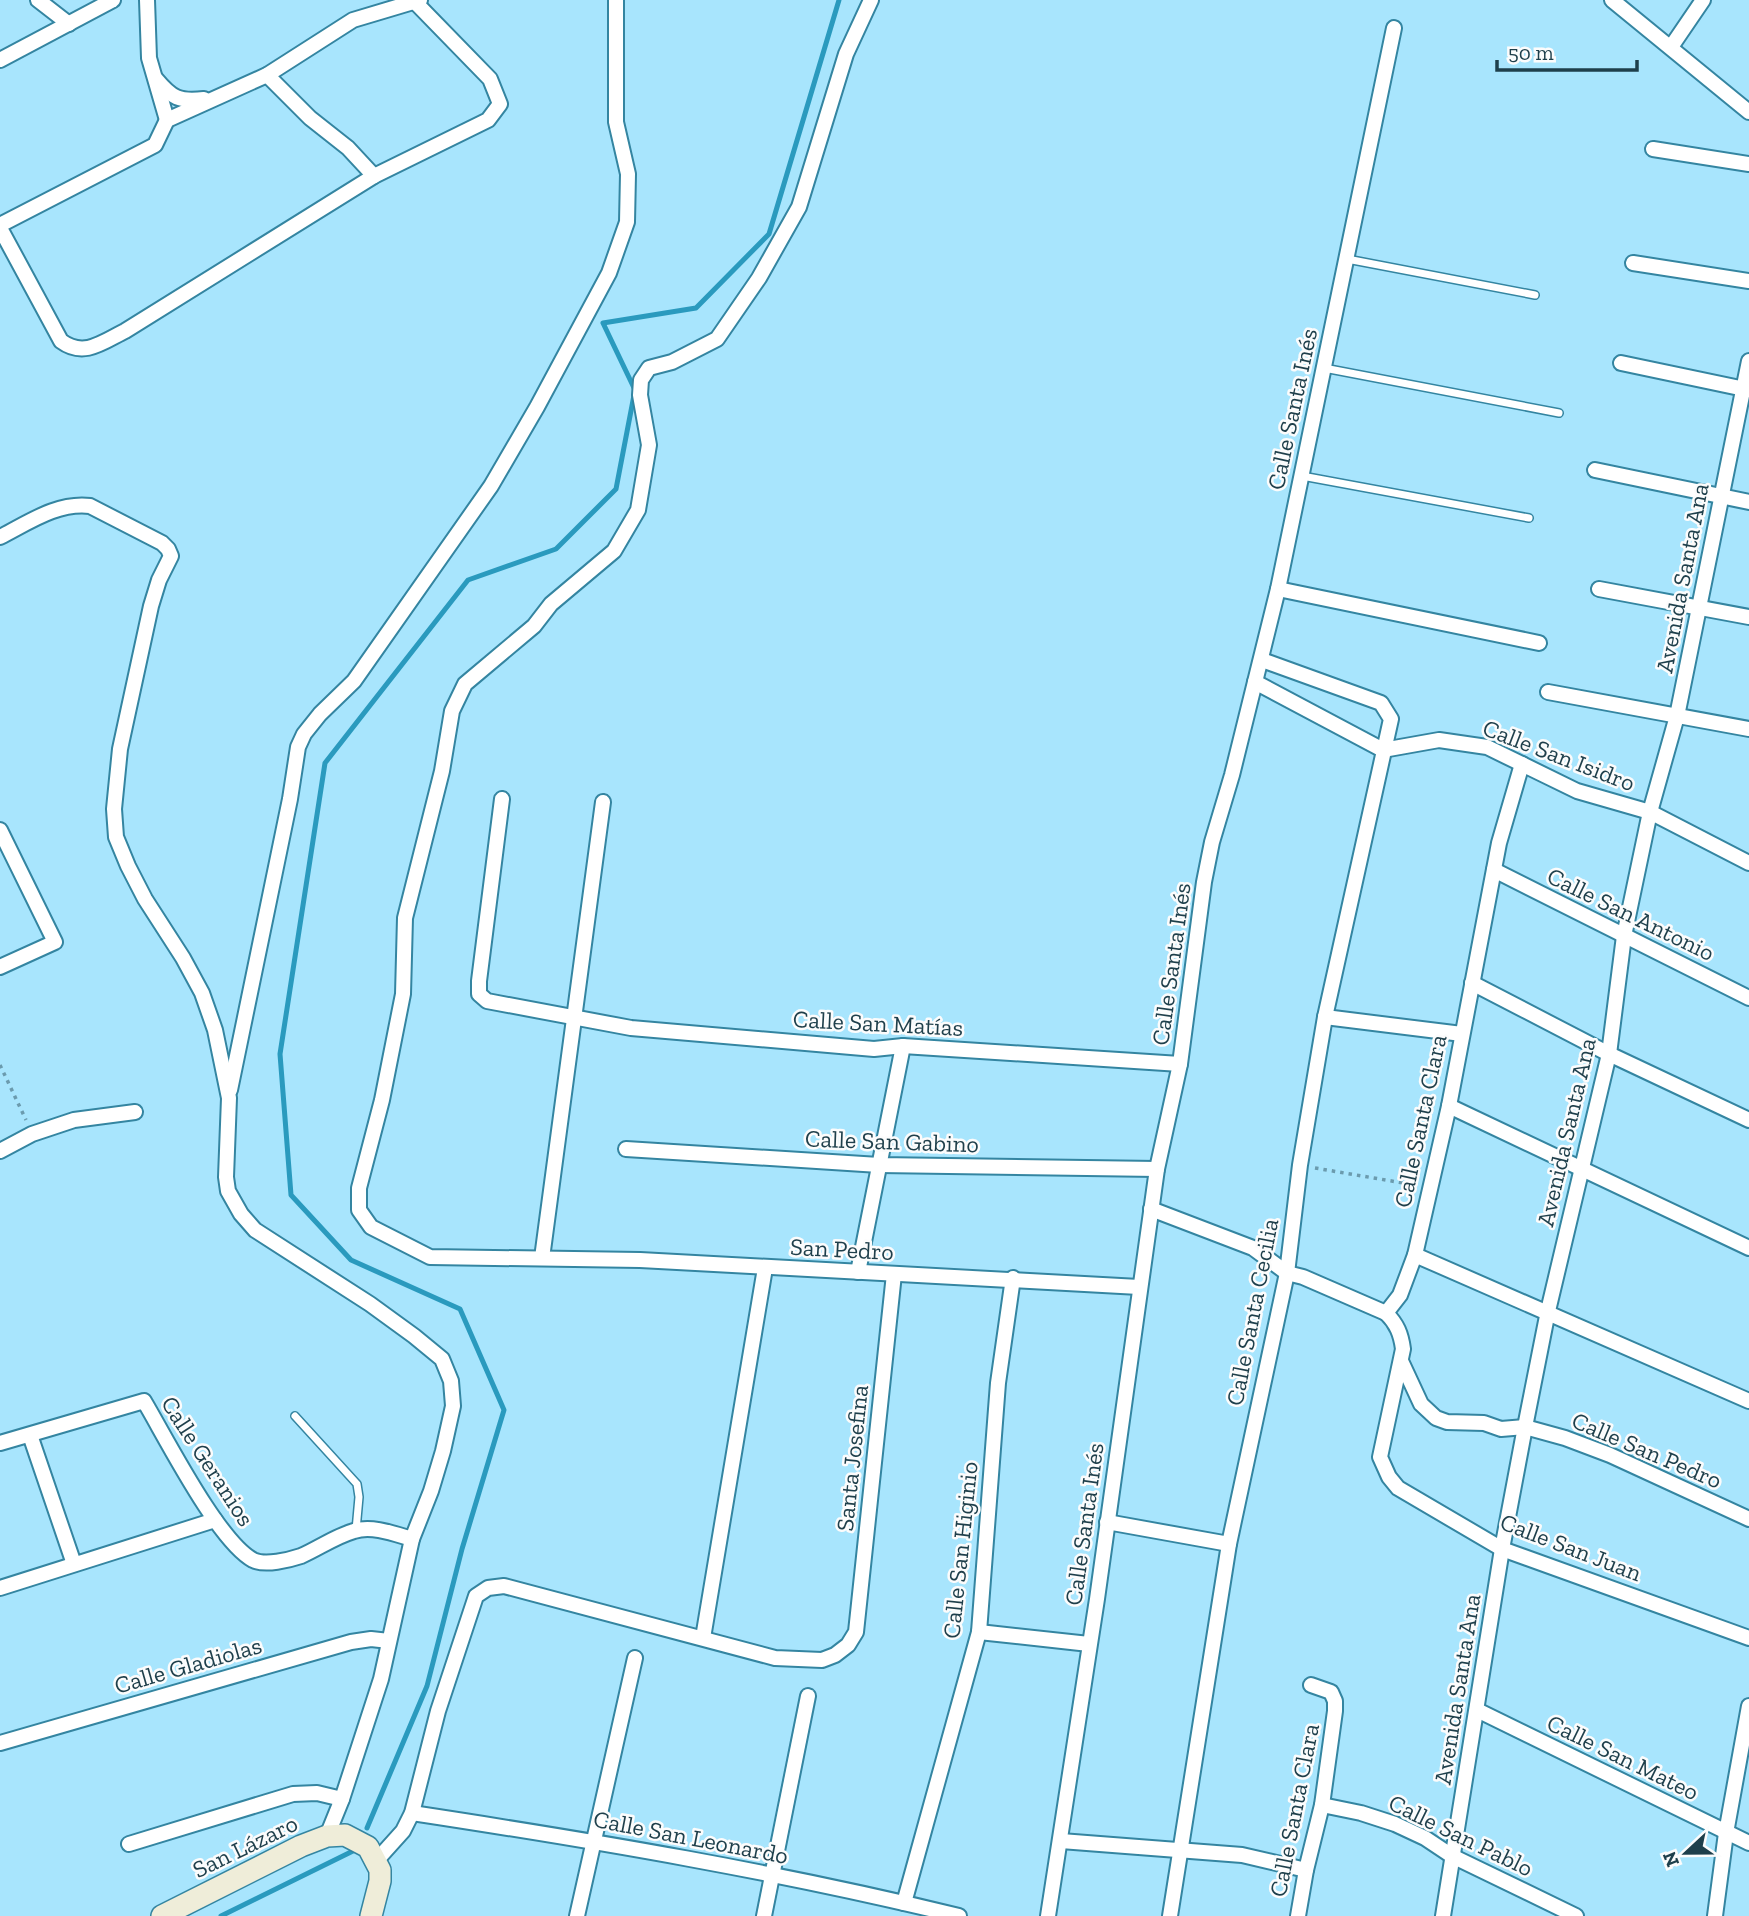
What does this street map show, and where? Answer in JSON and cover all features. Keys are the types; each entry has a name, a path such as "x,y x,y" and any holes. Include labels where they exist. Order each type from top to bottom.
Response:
{"main road":[{"name":"San Lázaro","path":"162,1916 327,1836 345,1835 366,1849"},
{"path":"366,1849 380,1870 380,1881 371,1916"}],"street":[{"path":"38,0 69,24"},
{"path":"0,60 113,0"},
{"path":"147,0 149,58 167,120"},
{"path":"327,1836 342,1799 381,1679 412,1539 443,1451 453,1406 451,1381 442,1359 414,1336 370,1304 255,1230 241,1214 228,1191 226,1177 229,1098 290,799 298,747 304,734 320,714 354,681 491,486 609,273 627,222 628,174 616,122 616,0"},
{"name":"San Pedro","path":"871,0 846,54 799,207 759,278 717,339 671,362 649,368 640,380 649,445 638,510 614,551 551,604 534,626 465,684 452,711 442,771 405,918 403,994 382,1100 359,1188 359,1210 371,1227 430,1257 640,1260 1013,1278 1139,1287"},
{"path":"1612,0 1749,112"},
{"path":"1671,47 1703,0"},
{"path":"418,1 489,79 500,104 488,120 374,176 92,349 79,350 61,341 0,226 155,145 167,120 267,75 353,20 418,1"},
{"name":"Calle Santa Inés","path":"1048,1916 1157,1169 1180,1064 1212,842 1262,660 1278,589 1394,28"},
{"path":"267,75 310,118 348,148 374,176"},
{"path":"155,78 174,97 194,101 216,98"},
{"path":"1653,149 1749,164"},
{"path":"1633,263 1749,281"},
{"name":"Avenida Santa Ana","path":"1443,1916 1502,1549 1525,1427 1548,1311 1609,1054 1624,936 1650,812 1677,716 1746,389 1749,361"},
{"path":"1621,363 1746,389"},
{"path":"1595,470 1749,502"},
{"path":"0,537 60,508 90,506 162,543 171,556 159,580 151,606 120,749 114,809 116,837 145,899 202,993 215,1030 229,1098"},
{"path":"1278,589 1539,643"},
{"path":"1598,589 1749,617"},
{"name":"Calle Santa Cecilia","path":"1170,1916 1228,1544 1287,1273 1300,1165 1325,1017 1391,719 1381,703 1262,660"},
{"path":"1255,682 1383,750"},
{"path":"1548,692 1749,729"},
{"name":"Calle San Isidro","path":"1383,750 1439,740 1487,747 1577,791 1650,812 1749,863"},
{"name":"Calle Santa Clara","path":"1386,1313 1400,1294 1415,1255 1449,1106 1499,843 1522,764"},
{"name":"Calle San Matías","path":"502,799 479,981 480,994 487,1001 631,1028 874,1049 903,1046 1180,1064"},
{"path":"542,1258 603,802"},
{"path":"0,831 55,942 0,967"},
{"name":"Calle San Antonio","path":"1494,870 1749,998"},
{"path":"1472,983 1609,1054 1749,1120"},
{"path":"1325,1017 1462,1034"},
{"path":"858,1272 903,1046"},
{"path":"1449,1106 1749,1248"},
{"path":"0,1151 74,1119 135,1112"},
{"name":"Calle San Gabino","path":"626,1149 879,1165 1157,1169"},
{"path":"1151,1209 1253,1248 1287,1273 1303,1277 1386,1313 1402,1336 1401,1361"},
{"path":"1415,1255 1749,1401"},
{"path":"366,1849 404,1831 412,1814 438,1711 460,1649 468,1617 476,1596 488,1588 504,1586 678,1634 703,1638 765,1268"},
{"name":"Santa Josefina","path":"703,1638 775,1658 822,1660 835,1655 848,1645 856,1632 894,1274"},
{"name":"Calle San Higinio","path":"904,1903 979,1632 998,1383 1013,1278"},
{"name":"Calle San Pedro","path":"1401,1361 1421,1404 1436,1418 1447,1422 1484,1423 1501,1429 1525,1427 1565,1438 1610,1455 1749,1519"},
{"name":"Calle San Juan","path":"1401,1361 1380,1457 1398,1488 1502,1549 1749,1638"},
{"name":"Calle Geranios","path":"0,1443 144,1401 215,1520 241,1551 256,1561 298,1557 356,1530"},
{"path":"30,1435 74,1564"},
{"path":"0,1588 215,1520"},
{"path":"1107,1522 1228,1544"},
{"path":"356,1530 379,1530 412,1539"},
{"path":"979,1632 1089,1644"},
{"name":"Calle Gladiolas","path":"0,1743 351,1642 371,1639 389,1641"},
{"path":"577,1916 635,1658"},
{"name":"Calle Santa Clara","path":"1298,1916 1322,1805 1335,1711 1331,1692 1311,1685"},
{"path":"764,1916 808,1696"},
{"path":"1715,1916 1726,1833 1749,1706"},
{"name":"Calle San Mateo","path":"1477,1710 1749,1843"},
{"path":"129,1844 293,1794 317,1793 342,1799"},
{"name":"Calle San Pablo","path":"1322,1805 1395,1824 1452,1856 1576,1916"},
{"name":"Calle San Leonardo","path":"412,1814 595,1841 772,1874 959,1916"},
{"path":"1061,1841 1242,1855 1306,1870"}],"lane":[{"path":"1347,259 1535,295"},
{"path":"1324,368 1559,414"},
{"path":"1302,475 1529,518"},
{"path":"295,1416 357,1484 359,1497 356,1530"}],"path":[{"path":"0,1065 32,1135"},
{"path":"1300,1165 1430,1189"}],"waterway":[{"path":"367,1828 427,1686 462,1549 504,1410 460,1309 351,1260 291,1195 280,1054 325,763 468,580 556,549 616,489 635,390 603,323 696,308 769,234 839,0"},
{"path":"221,1916 355,1850"}]}
